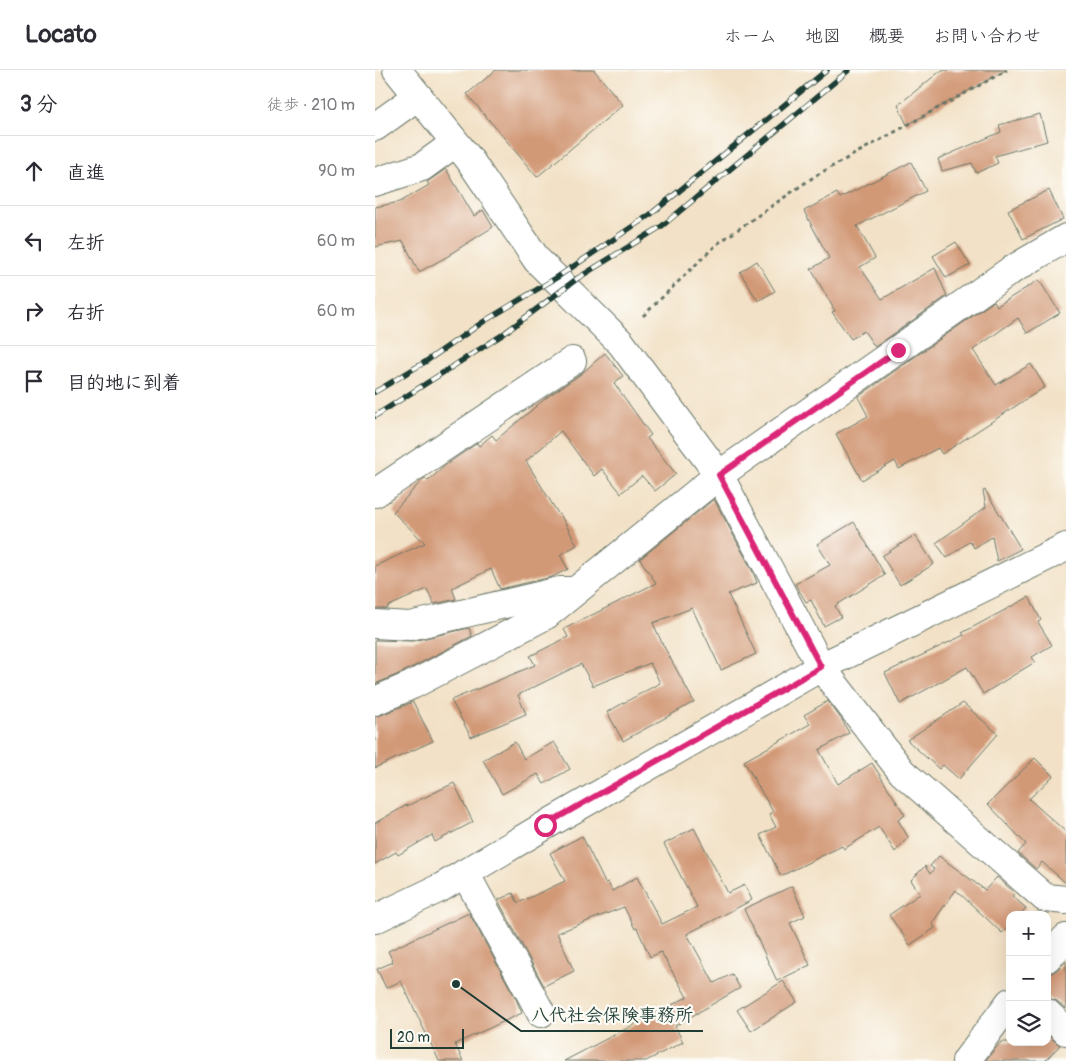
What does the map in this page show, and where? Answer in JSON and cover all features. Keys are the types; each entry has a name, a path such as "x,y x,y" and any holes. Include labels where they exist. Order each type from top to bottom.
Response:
{"street":[{"path":"397,70 469,159 537,260 621,343 719,475 821,667 902,772 1045,898 1066,900"},
{"path":"375,126 418,96"},
{"path":"375,182 422,167 455,143"},
{"path":"375,701 412,685 546,614 719,475 1010,271 1066,238"},
{"path":"375,493 572,361"},
{"path":"375,919 442,887 545,825 821,667 1066,547"},
{"path":"375,624 410,626 560,592 575,591"},
{"path":"465,873 541,1013"},
{"path":"1049,956 1066,938"},
{"path":"966,1061 1006,1007"},
{"path":"1051,1017 1066,1031"}],"path":[{"path":"643,316 717,244 815,176 1007,70"}],"building":[{"path":"496,70 594,70 623,105 537,177 467,94"},
{"path":"945,70 1006,70 907,125 898,105 938,73"},
{"path":"1040,114 1047,141 995,156 998,163 976,173 972,163 942,171 938,159 1001,132 999,125"},
{"path":"911,162 926,191 857,226 875,258 860,267 882,299 935,268 947,296 875,347 864,331 851,339 832,312 835,311 811,269 829,258 804,211 837,193 840,198"},
{"path":"446,169 474,216 483,210 493,227 450,255 419,272 403,241 375,247 375,207 400,202 429,185 427,182"},
{"path":"1049,190 1063,219 1023,239 1008,210"},
{"path":"956,242 970,265 946,278 933,256"},
{"path":"757,261 775,291 758,301 740,272"},
{"path":"1039,280 1060,313 1027,333 1018,318 973,350 996,385 1031,364 1045,387 942,454 938,448 899,469 895,461 862,480 836,434 868,416 858,397 994,301 997,306"},
{"path":"605,353 623,376 614,383 651,435 647,438 676,474 655,491 642,476 621,493 602,469 594,476 561,431 526,461 560,514 577,545 560,555 568,569 552,577 500,589 491,569 452,588 456,599 434,604 427,589 387,607 388,609 375,609 375,566 425,543 393,512 423,479 425,478 428,481 447,464 477,443 479,446 492,435 496,440 547,397 581,374"},
{"path":"985,490 1021,549 997,561 992,537 974,548 970,541 947,558 936,543 986,507 983,491"},
{"path":"714,499 757,583 728,594 756,654 721,670 692,608 653,623 694,702 623,741 607,712 660,683 650,663 593,686 581,664 518,695 526,714 471,737 451,700 535,665 530,656 568,637 564,629 656,583 640,559"},
{"path":"854,522 885,575 835,606 841,617 824,626 811,600 806,602 795,584 830,565 817,544"},
{"path":"915,535 934,564 900,585 882,556"},
{"path":"1029,597 1041,620 1038,622 1052,645 1032,657 1035,662 983,694 967,667 900,704 885,673 964,635 962,633"},
{"path":"469,628 472,636 401,673 375,684 375,640 413,641"},
{"path":"828,701 849,733 819,750 838,784 872,763 905,815 898,820 908,837 895,852 879,827 844,849 842,846 781,876 760,835 776,827 769,814 773,812 744,761 810,724 804,715"},
{"path":"413,702 433,741 375,768 375,716"},
{"path":"963,703 998,734 959,779 943,765 939,769 907,740"},
{"path":"515,742 524,759 554,742 570,769 544,784 538,774 502,794 483,760"},
{"path":"1035,758 1053,776 1029,799 1066,832 1066,883 1042,862 1036,869 1018,853 1026,844 988,804"},
{"path":"454,783 473,822 435,842 432,835 398,855 396,852 375,864 375,823 407,805"},
{"path":"694,828 728,893 745,885 752,900 687,934 714,983 732,974 740,988 675,1026 683,1042 646,1061 564,1061 687,997 661,952 650,957 637,928 635,929 624,907 557,933 574,971 544,986 498,900 513,893 518,903 565,881 550,853 582,836 605,883 608,882 612,891 637,877 662,924 697,907 664,844"},
{"path":"939,856 985,890 997,877 1015,893 1012,896 1026,908 1023,911 1006,911 1006,929 1002,933 956,890 932,923 935,928 910,945 889,915 920,894 911,880 925,866 930,874 934,869 930,866"},
{"path":"792,886 805,916 790,923 810,965 777,981 744,909"},
{"path":"469,913 522,1013 455,1044 463,1061 439,1061 401,981 386,988 377,969 393,962 388,951"},
{"path":"1066,961 1066,1009 1057,1001 1051,999 1051,973"},
{"path":"783,981 797,1002 751,1031 737,1010"},
{"path":"1051,1038 1060,1045 1045,1061 985,1061 1001,1042 1006,1042 1006,1046 1051,1046"}],"railway":[{"path":"375,392 425,362 483,322 556,278 651,214 827,70"},
{"path":"375,416 502,335 578,278 662,226 849,70"}],"place":[{"name":"八代社会保険事務所","path":"456,984"}],"route":[{"path":"545,825 821,667 719,475 898,350"}]}
